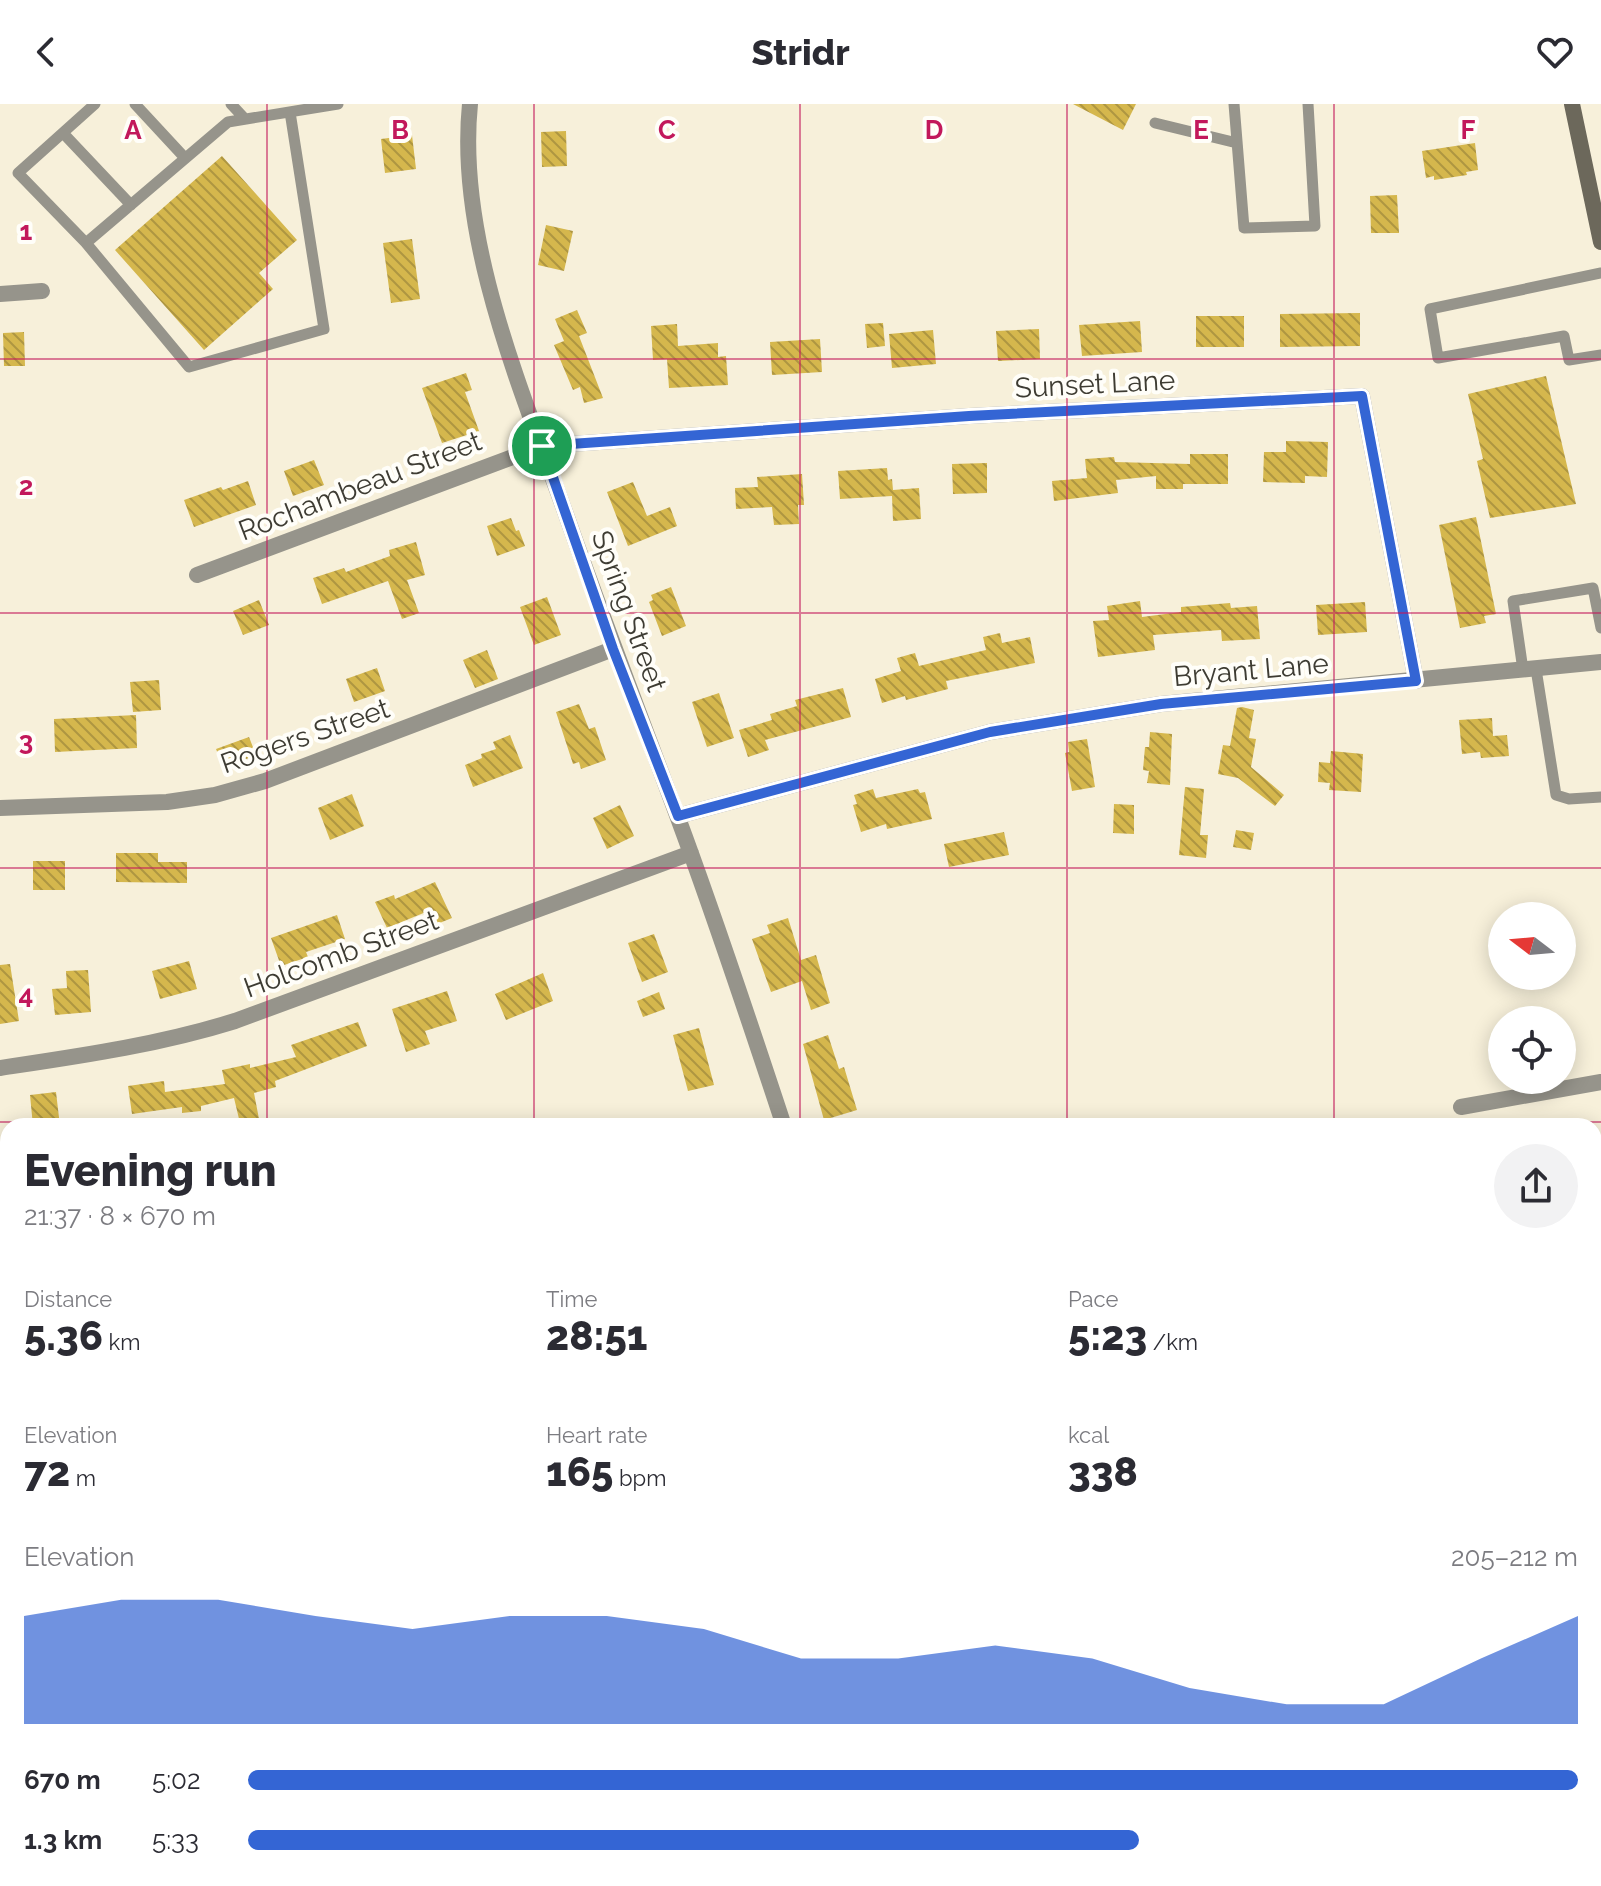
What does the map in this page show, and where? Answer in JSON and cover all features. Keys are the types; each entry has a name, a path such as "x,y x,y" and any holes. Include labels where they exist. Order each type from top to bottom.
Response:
{"main road":[{"path":"1572,104 1601,242"}],"street":[{"name":"Spring Street","path":"470,104 470,163 487,275 510,359 613,649 678,816 781,1118"},
{"path":"0,294 42,291"},
{"name":"Sunset Lane","path":"542,446 969,416 1362,396 1416,681"},
{"name":"Rochambeau Street","path":"197,575 542,446"},
{"name":"Rogers Street","path":"0,808 167,802 215,795 265,781 613,649"},
{"name":"Bryant Lane","path":"678,816 990,732 1161,704 1601,662"},
{"name":"Holcomb Street","path":"0,1068 132,1048 209,1029 691,853"},
{"path":"1461,1107 1601,1082"}],"lane":[{"path":"95,104 18,173 86,243 189,367 324,329 290,112"},
{"path":"135,104 185,158"},
{"path":"231,104 245,119"},
{"path":"86,243 228,122 338,104"},
{"path":"1234,104 1244,228 1315,226 1308,104"},
{"path":"1155,123 1237,143"},
{"path":"63,133 131,205"},
{"path":"1601,273 1430,309 1438,358 1564,336 1569,360 1601,355"},
{"path":"1601,628 1593,588 1513,601 1556,795 1569,799 1601,797"}],"building":[{"path":"1073,104 1136,104 1123,130"},
{"path":"566,131 567,166 542,167 541,132"},
{"path":"412,135 416,169 385,173 381,139"},
{"path":"1475,143 1478,170 1466,172 1467,175 1434,180 1434,176 1426,178 1422,151"},
{"path":"222,156 297,240 259,273 273,289 204,350 115,250"},
{"path":"1397,195 1399,233 1371,233 1370,196"},
{"path":"546,225 573,231 564,271 538,265"},
{"path":"412,239 420,299 391,303 383,243"},
{"path":"577,310 587,333 579,336 603,398 584,403 580,387 573,390 554,345 564,341 555,319"},
{"path":"1360,313 1360,346 1280,347 1280,314"},
{"path":"1196,316 1244,316 1244,347 1196,347"},
{"path":"1140,321 1142,352 1082,356 1079,325"},
{"path":"883,323 885,346 867,348 865,324"},
{"path":"677,324 678,346 718,343 718,357 726,356 728,385 669,388 667,359 653,360 651,326"},
{"path":"1039,329 1040,359 998,361 996,331"},
{"path":"933,330 936,364 892,368 889,334"},
{"path":"24,332 25,366 4,366 3,333"},
{"path":"820,339 822,372 772,375 770,342"},
{"path":"466,373 472,390 465,392 479,431 442,443 422,388"},
{"path":"1546,376 1576,504 1490,518 1477,461 1483,459 1468,394"},
{"path":"1286,441 1328,442 1327,477 1305,476 1305,483 1263,482 1264,452 1286,452"},
{"path":"1190,454 1228,454 1228,484 1183,484 1183,489 1156,489 1156,476 1116,480 1118,493 1054,501 1052,481 1087,478 1085,459 1114,457 1115,462 1190,464"},
{"path":"314,460 324,485 293,496 284,471"},
{"path":"987,463 987,493 953,494 952,464"},
{"path":"887,468 893,490 919,488 921,519 893,521 892,496 840,499 838,471"},
{"path":"802,474 804,505 798,505 799,524 774,525 772,507 736,509 735,488 758,487 757,477"},
{"path":"248,481 256,505 194,527 184,500"},
{"path":"633,482 647,516 670,507 677,526 628,546 607,492"},
{"path":"1476,517 1496,614 1484,616 1486,623 1460,628 1439,525"},
{"path":"511,518 525,546 497,556 487,526"},
{"path":"416,542 425,575 407,580 419,613 402,619 388,581 322,604 313,578 344,568 346,572 390,556 389,550"},
{"path":"671,587 686,626 662,636 649,602 653,600 651,595"},
{"path":"547,597 561,635 534,645 520,607"},
{"path":"259,600 269,625 243,635 233,611"},
{"path":"1140,601 1142,617 1181,612 1181,607 1230,603 1231,608 1257,606 1260,639 1222,641 1221,630 1153,635 1155,650 1098,657 1093,621 1109,620 1107,606"},
{"path":"1365,602 1367,632 1318,635 1316,605"},
{"path":"1000,633 1002,643 1030,637 1035,663 946,681 948,689 882,703 875,679 901,671 897,658 915,653 919,666 986,650 983,637"},
{"path":"487,650 498,679 475,688 463,660"},
{"path":"377,668 385,691 354,702 346,679"},
{"path":"159,680 161,710 133,712 130,682"},
{"path":"843,688 851,717 765,740 769,750 748,757 739,730 772,720 770,714 797,706 795,700"},
{"path":"719,693 734,738 707,747 692,702"},
{"path":"579,704 589,729 595,727 606,760 581,769 579,762 573,764 556,712"},
{"path":"1237,708 1254,710 1249,738 1256,739 1251,767 1284,795 1275,806 1238,778 1218,774 1223,745 1230,746"},
{"path":"136,715 137,748 55,752 54,719"},
{"path":"1492,718 1493,736 1507,735 1509,756 1481,758 1480,752 1462,754 1459,720"},
{"path":"1150,732 1172,734 1170,785 1147,783 1149,771 1143,770"},
{"path":"510,735 523,768 473,787 465,765 482,758 481,754 496,749 493,742"},
{"path":"249,737 256,755 224,768 216,749"},
{"path":"1087,739 1095,787 1072,791 1065,753 1069,752 1068,742"},
{"path":"1331,751 1363,754 1361,792 1329,790 1330,783 1318,782 1319,762 1330,763"},
{"path":"1185,787 1204,789 1200,835 1208,835 1206,858 1179,855"},
{"path":"873,789 876,798 918,789 920,793 925,792 932,819 887,829 886,824 861,832 853,805 857,804 854,795"},
{"path":"352,794 364,826 330,840 318,808"},
{"path":"1114,804 1134,805 1134,834 1113,833"},
{"path":"620,805 634,836 607,849 593,818"},
{"path":"1236,830 1254,833 1251,850 1233,847"},
{"path":"1004,832 1009,855 949,867 944,844"},
{"path":"116,853 158,853 158,862 187,862 187,883 116,882"},
{"path":"33,861 65,861 65,890 33,890"},
{"path":"435,882 452,918 432,926 426,912 387,928 375,902 394,895 395,899"},
{"path":"337,915 345,939 306,952 308,957 281,966 271,938"},
{"path":"788,918 801,960 816,955 830,1003 811,1010 802,981 771,992 752,939 770,933 767,925"},
{"path":"654,934 668,972 642,982 628,943"},
{"path":"189,961 197,989 160,999 152,971"},
{"path":"10,964 19,1021 0,1024 0,965"},
{"path":"88,970 91,1012 55,1015 52,989 67,988 66,971"},
{"path":"543,973 553,1001 506,1020 495,994"},
{"path":"447,991 457,1021 425,1031 430,1044 406,1052 392,1009"},
{"path":"659,992 665,1009 643,1017 637,1001"},
{"path":"358,1022 367,1046 275,1081 276,1087 254,1093 259,1118 239,1118 234,1098 201,1106 201,1111 182,1113 182,1107 132,1114 128,1086 164,1081 165,1092 225,1084 222,1070 250,1064 250,1068 296,1057 291,1045"},
{"path":"699,1028 714,1085 688,1091 673,1035"},
{"path":"828,1035 839,1069 844,1067 857,1110 823,1118 803,1044"},
{"path":"56,1092 59,1118 32,1118 30,1095"}],"route":[{"path":"1362,396 1416,681 1161,704 990,732 678,816 613,649 542,446 969,416 1362,396"}]}
